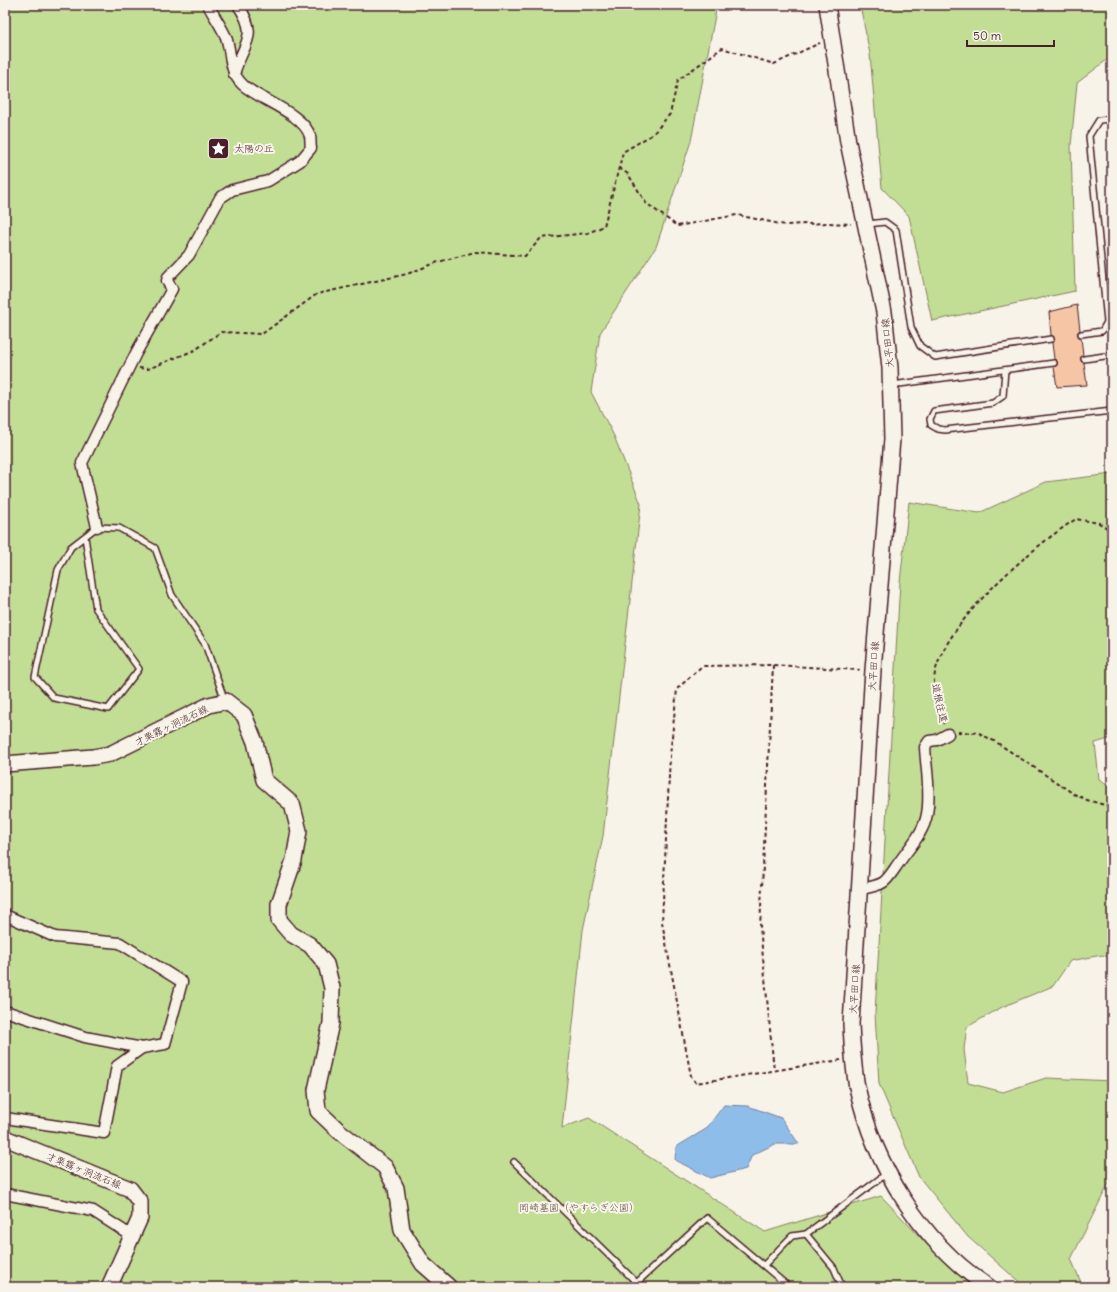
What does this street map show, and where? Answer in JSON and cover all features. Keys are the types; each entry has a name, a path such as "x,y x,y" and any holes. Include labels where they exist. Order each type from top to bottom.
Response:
{"street":[{"path":"97,528 82,464 129,368 172,288 167,281 168,277 189,255 220,198 232,190 268,180 300,161 311,148 310,136 301,122 260,98 243,84 234,74 227,40 221,25 208,5"},
{"path":"234,74 238,60 249,41 250,26 238,5"},
{"name":"大平田口線","path":"827,5 848,142 884,312 890,385 892,439 873,670 861,890 851,1024 852,1058 864,1116 874,1143 889,1172 909,1207 934,1240 977,1284"},
{"path":"226,702 244,715 255,742 264,780 292,804 299,831 294,860 279,904 279,920 291,934 310,945 326,964 332,988 331,1023 316,1090 318,1111 339,1131 385,1167 396,1188 402,1230 423,1264 449,1287"},
{"name":"才栗霧ヶ洞流石線","path":"5,764 93,757 110,754 209,706 226,702"},
{"name":"道根往還","path":"861,890 879,886 888,880 921,829 927,814 928,792 925,746 929,741 936,740 948,734"},
{"path":"5,915 56,937 120,944 182,982 165,1044 142,1048 85,1037 5,1011"},
{"path":"5,1118 104,1133 117,1066 142,1048"},
{"name":"才栗霧ヶ洞流石線","path":"5,1138 130,1189 140,1202 140,1218 109,1287"},
{"path":"5,1194 93,1211 132,1236"}],"lane":[{"path":"1081,334 1102,331 1107,322 1089,136 1100,120 1112,119"},
{"path":"865,224 885,222 896,230 911,327 920,346 935,356 1052,339"},
{"path":"1084,359 1112,355"},
{"path":"890,385 1054,363"},
{"path":"1005,370 1003,396 993,403 934,411 930,419 931,425 938,429 945,430 1112,411"},
{"path":"85,537 96,609 139,669 108,709 54,698 35,677 58,570 71,547 97,528 119,528 155,548 172,595 205,644 226,702"},
{"path":"514,1162 637,1283"},
{"path":"764,1265 792,1236 806,1234 889,1172"},
{"path":"632,1287 707,1218 789,1287"},
{"path":"806,1234 834,1268 842,1287"}],"path":[{"path":"129,368 148,368 155,366 195,350 221,332 262,334 317,294 407,274 438,262 475,252 525,256 541,238 588,233 604,226 623,152 653,134 670,114 678,80 722,48 774,64 831,37"},
{"path":"619,168 628,174 646,203 677,226 736,215 786,225 827,223 865,224"},
{"name":"道根往還","path":"948,734 941,712 934,680 940,655 969,612 999,581 1059,530 1076,519 1099,523 1112,531"},
{"path":"852,1058 696,1082 691,1076 662,922 670,756 677,689 702,666 773,665 873,670"},
{"path":"773,665 760,927 774,1070"},
{"path":"948,734 961,731 979,733 996,742 1074,794 1087,800 1112,807"}],"green space":[{"name":"岡崎墓園（やすらぎ公園）","path":"5,5 717,5 691,141 656,247 600,333 591,392 614,436 641,504 603,836 583,930 562,1128 589,1118 765,1232 881,1196 942,1260 973,1287 5,1287"},
{"path":"860,5 1112,5 1112,56 1077,83 1071,145 1075,291 932,321 909,216 882,188 870,54"},
{"path":"1112,474 1112,738 1095,743 1099,779 1112,787 1112,958 1102,955 1070,961 1053,986 1002,1007 967,1027 964,1049 968,1083 1003,1092 1046,1078 1112,1081 1112,1177 1071,1259 1083,1287 1025,1287 968,1237 919,1177 879,1084 875,1013 900,582 909,502 979,513 1046,482"}],"water":[{"path":"724,1105 748,1106 781,1118 799,1144 775,1144 752,1155 746,1169 710,1178 675,1160 676,1147 706,1129"}],"building":[{"path":"1077,305 1080,330 1077,334 1081,338 1083,355 1080,359 1084,363 1087,385 1057,387 1054,367 1058,363 1054,359 1052,343 1055,339 1051,335 1049,312"}],"place":[{"name":"太陽の丘","path":"219,148"}]}
